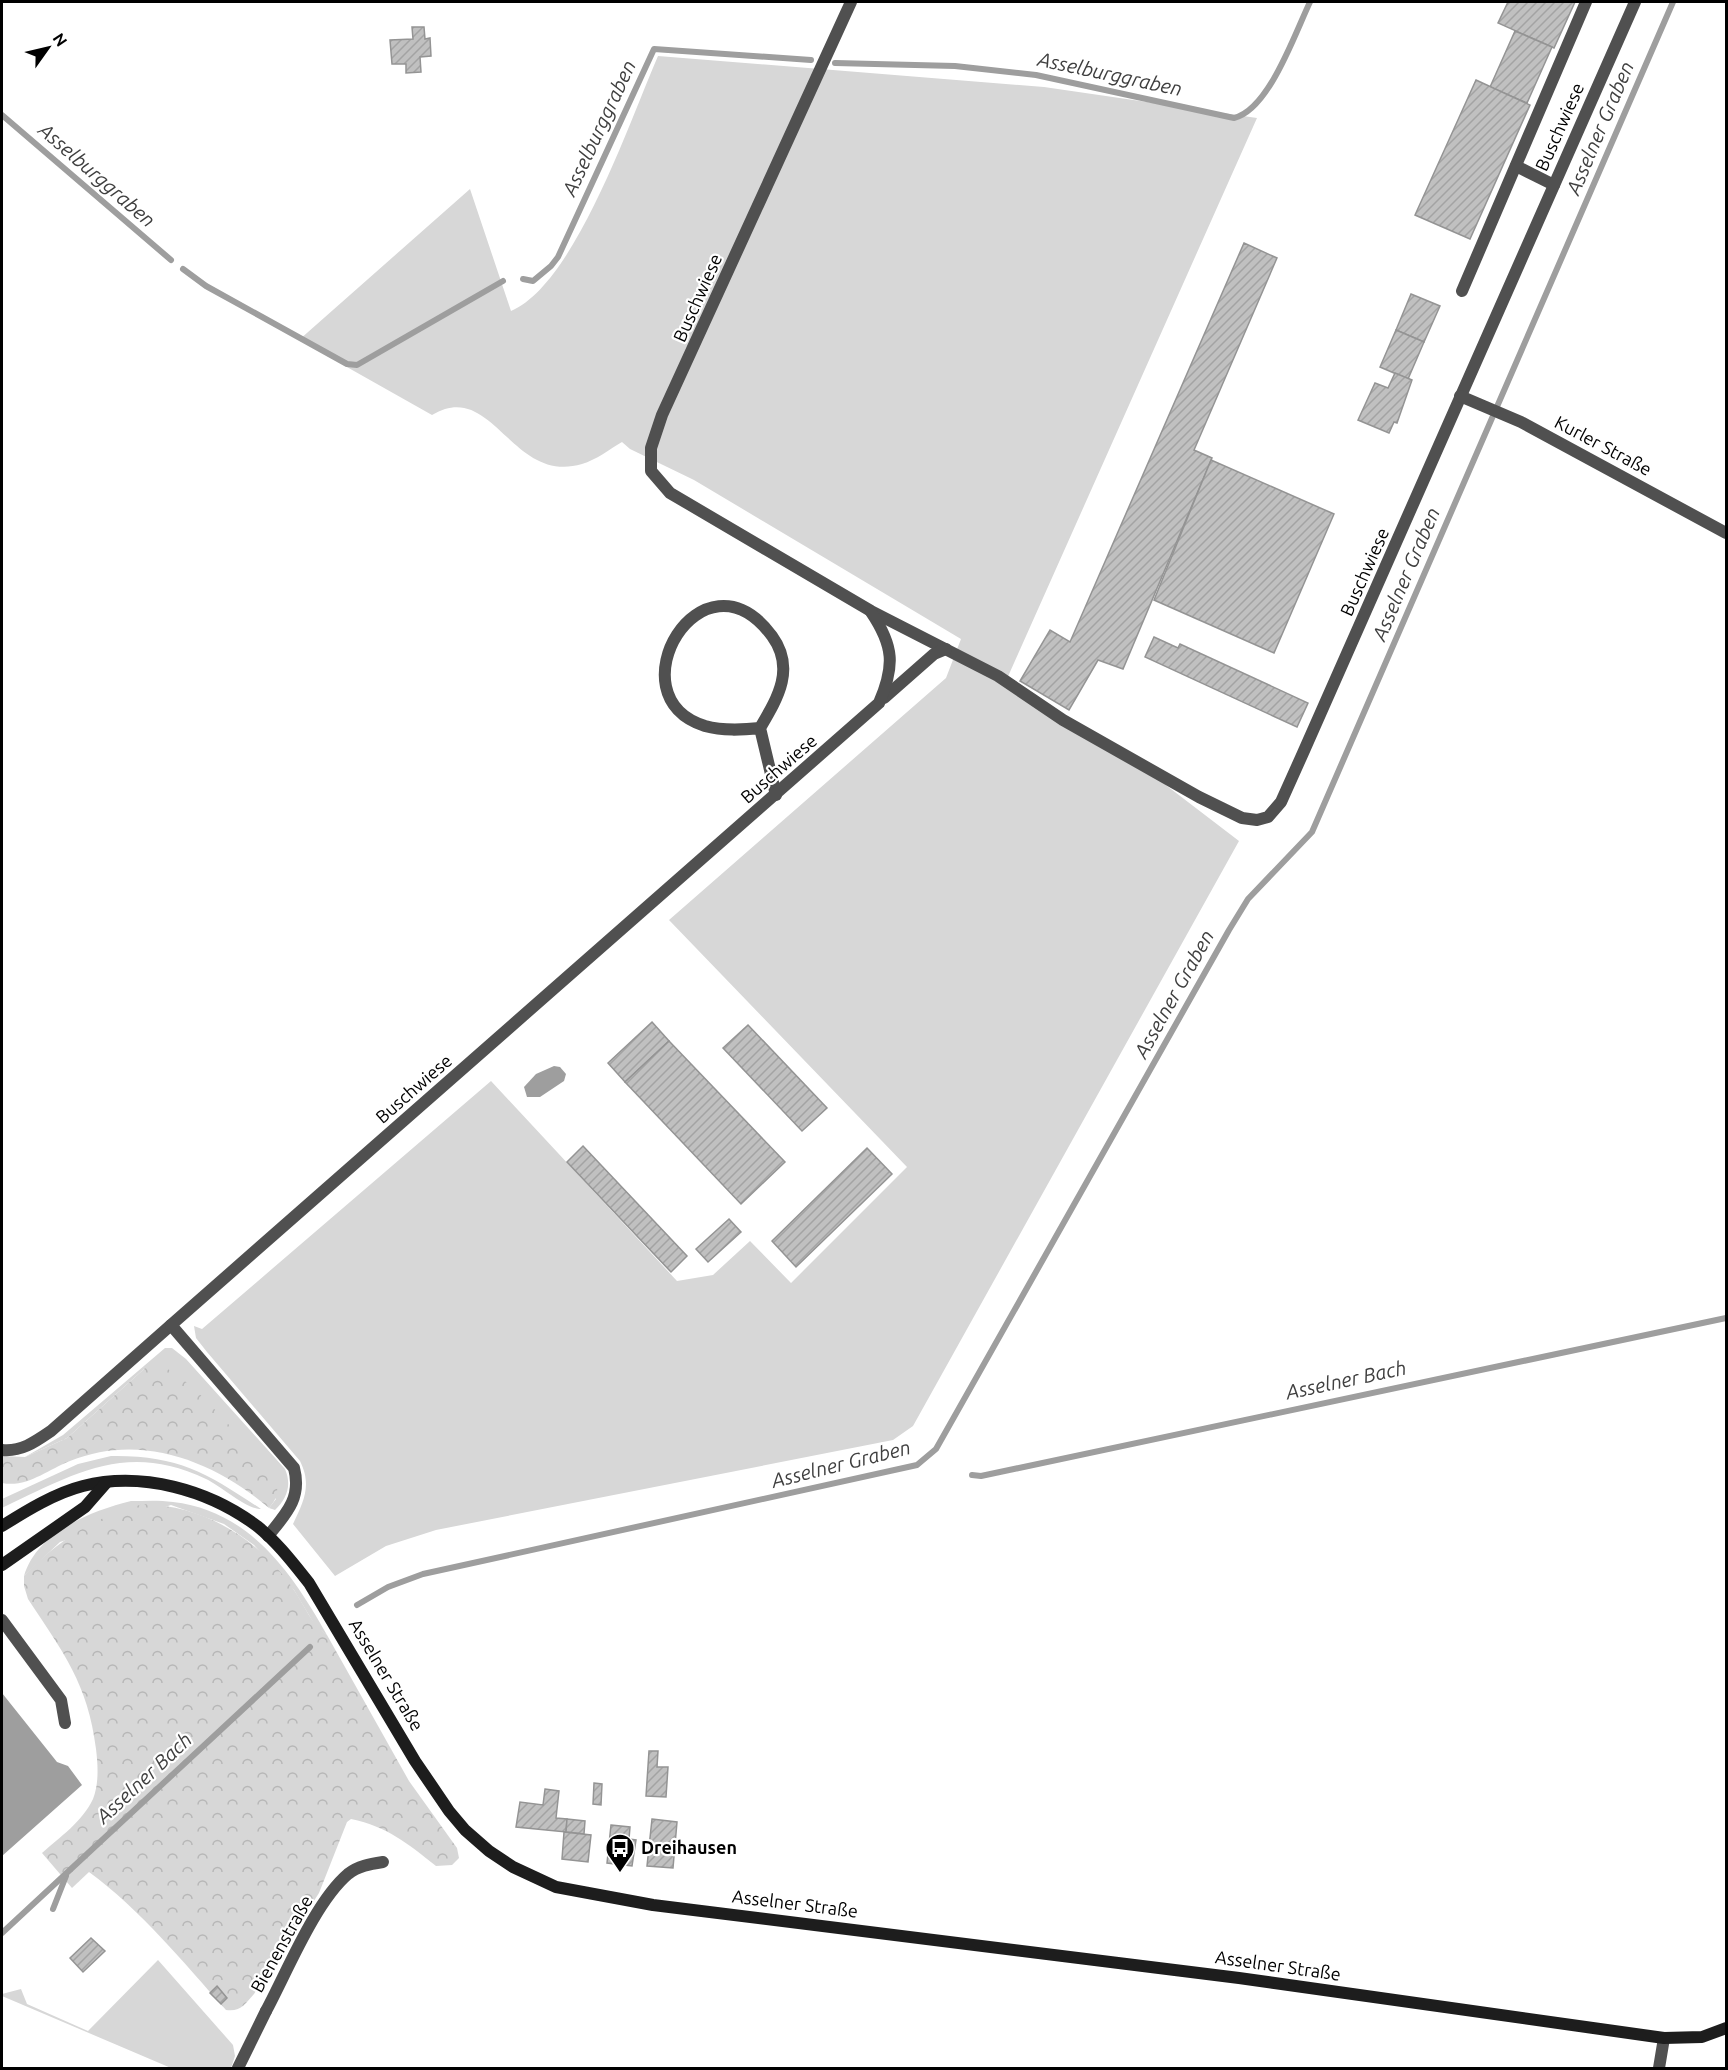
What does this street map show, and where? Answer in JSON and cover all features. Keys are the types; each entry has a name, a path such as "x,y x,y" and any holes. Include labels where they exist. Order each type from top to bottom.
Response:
{"main road":[{"name":"Asselner Straße","path":"2,1526 47,1501 83,1486 106,1483 138,1480 164,1484 222,1504 268,1536 309,1583 415,1761 448,1811 489,1851 513,1867 556,1887 644,1904 1239,1978 1664,2038"},
{"path":"2,1565 85,1507 106,1483"},
{"path":"1664,2038 1702,2037 1726,2028"}],"street":[{"name":"Buschwiese","path":"851,2 662,415 651,448 651,471 670,493 871,611 998,676 1063,720 1199,797 1242,818 1257,820 1268,817 1281,802 1304,753 1406,525 1466,398 1554,184 1635,2"},
{"path":"1462,291 1586,2"},
{"path":"1516,166 1554,184"},
{"name":"Kurler Straße","path":"1466,398 1521,422 1726,533"},
{"path":"760,728 731,730 704,726 682,712 671,697 665,678 664,659 673,639 686,621 703,611 726,606 746,611 764,625 777,643 782,658 784,682 760,728 776,795"},
{"name":"Buschwiese","path":"871,611 885,633 891,660 889,680 879,703"},
{"name":"Buschwiese","path":"2,1450 12,1451 33,1444 51,1431 776,795 912,672 934,654 946,649"},
{"path":"171,1325 294,1468 297,1493 291,1509 268,1536"},
{"path":"2,1620 61,1700 65,1723"},
{"name":"Bienenstraße","path":"238,2068 321,1906 348,1874 364,1865 383,1862"},
{"path":"1659,2068 1664,2038"}],"green space":[{"path":"658,56 1044,87 1257,118 1006,681 1133,760 1239,841 913,1426 893,1440 436,1530 386,1546 335,1576 293,1524 303,1500 306,1485 300,1461 196,1338 194,1326 202,1329 491,1081 677,1281 713,1275 750,1241 791,1283 907,1167 669,920 946,678 961,639 694,480 630,449 622,442 582,464 558,466 537,460 519,448 488,420 471,410 453,407 432,415 299,340 470,189 511,311 535,295 557,269 598,197"},
{"path":"165,1348 172,1348 186,1359 285,1469 288,1481 287,1491 283,1501 275,1510 269,1508 276,1499 144,1369 67,1438 25,1457 63,1435"},
{"path":"154,1363 168,1369 201,1395 275,1478 277,1494 269,1508 248,1491 201,1465 176,1456 150,1451 123,1450 97,1453 70,1461 28,1481 2,1483 2,1456 25,1457 67,1438 144,1369"},
{"path":"111,1456 155,1459 191,1469 224,1485 261,1509 248,1505 206,1479 177,1468 150,1463 101,1466 53,1484 2,1508 2,1499 78,1464"},
{"path":"131,1501 168,1501 200,1508 225,1518 246,1532 283,1568 299,1589 327,1635 316,1627 294,1590 254,1545 224,1524 171,1505 60,1542 24,1576 41,1547 67,1526 99,1511"},
{"path":"143,1504 188,1511 209,1519 247,1541 280,1572 312,1620 327,1635 409,1781 457,1848 459,1858 452,1865 436,1866 387,1831 351,1819 347,1822 319,1893 254,1994 235,2010 226,2010 161,1938 108,1887 89,1872 72,1888 42,1853 70,1829 89,1807 98,1774 92,1726 80,1687 63,1653 28,1599 24,1576 64,1540 93,1523"},
{"path":"158,1960 233,2045 235,2056 231,2068 171,2068 2,1996 2,1994 21,1989 27,2004 88,2031"}],"shaded area":[{"path":"554,1066 560,1067 566,1074 564,1081 540,1097 527,1097 524,1087 536,1074"},
{"path":"2,1693 57,1762 68,1766 82,1785 2,1856"}],"building":[{"path":"1508,2 1575,2 1554,48 1498,23"},
{"path":"412,27 424,27 425,39 430,38 431,56 420,57 421,72 406,73 406,64 392,64 390,40 413,39"},
{"path":"1515,31 1552,47 1527,103 1490,87"},
{"path":"1476,80 1530,105 1470,239 1415,215"},
{"path":"1244,243 1277,258 1194,450 1212,458 1123,669 1098,660 1069,710 1020,681 1050,630 1070,642"},
{"path":"1411,294 1440,306 1424,342 1396,330"},
{"path":"1396,330 1424,342 1408,379 1380,367"},
{"path":"1395,373 1412,380 1397,423 1394,422 1389,433 1358,420 1375,383 1388,388"},
{"path":"1211,460 1334,514 1274,653 1154,600"},
{"path":"1154,637 1178,648 1180,644 1308,703 1297,727 1145,657"},
{"path":"652,1022 669,1041 625,1082 608,1063"},
{"path":"748,1025 827,1108 802,1131 723,1048"},
{"path":"669,1041 785,1162 741,1204 625,1082"},
{"path":"583,1146 687,1256 671,1272 567,1162"},
{"path":"867,1148 892,1174 796,1267 772,1241"},
{"path":"729,1219 741,1232 708,1262 696,1249"},
{"path":"649,1751 658,1751 657,1767 668,1767 666,1797 646,1796"},
{"path":"594,1783 602,1784 601,1805 593,1804"},
{"path":"545,1789 559,1791 556,1818 567,1819 566,1832 516,1827 520,1802 543,1805"},
{"path":"567,1819 585,1821 584,1834 566,1832"},
{"path":"652,1819 677,1822 673,1868 647,1866"},
{"path":"611,1825 630,1827 629,1839 636,1840 632,1866 607,1863"},
{"path":"564,1832 591,1835 588,1862 562,1859"},
{"path":"91,1938 105,1951 83,1972 70,1958"},
{"path":"217,1986 227,1998 221,2004 210,1993"}],"waterway":[{"name":"Asselburggraben","path":"835,63 955,66 1036,75 1234,118 1247,112 1259,101 1269,86 1289,50 1310,2"},
{"name":"Asselner Graben","path":"357,1605 388,1587 423,1574 917,1465 936,1449 1229,930 1248,899 1312,832 1673,2"},
{"name":"Asselburggraben","path":"523,279 533,281 558,257 654,49 811,60"},
{"name":"Asselburggraben","path":"2,115 171,260"},
{"name":"Asselburggraben","path":"183,269 206,286 347,364 357,365 503,281"},
{"name":"Asselner Bach","path":"972,1475 981,1476 1726,1318"},
{"name":"Asselner Bach","path":"2,1933 310,1647"},
{"path":"53,1909 66,1876"}],"place":[{"name":"Dreihausen","path":"620,1874"}]}
